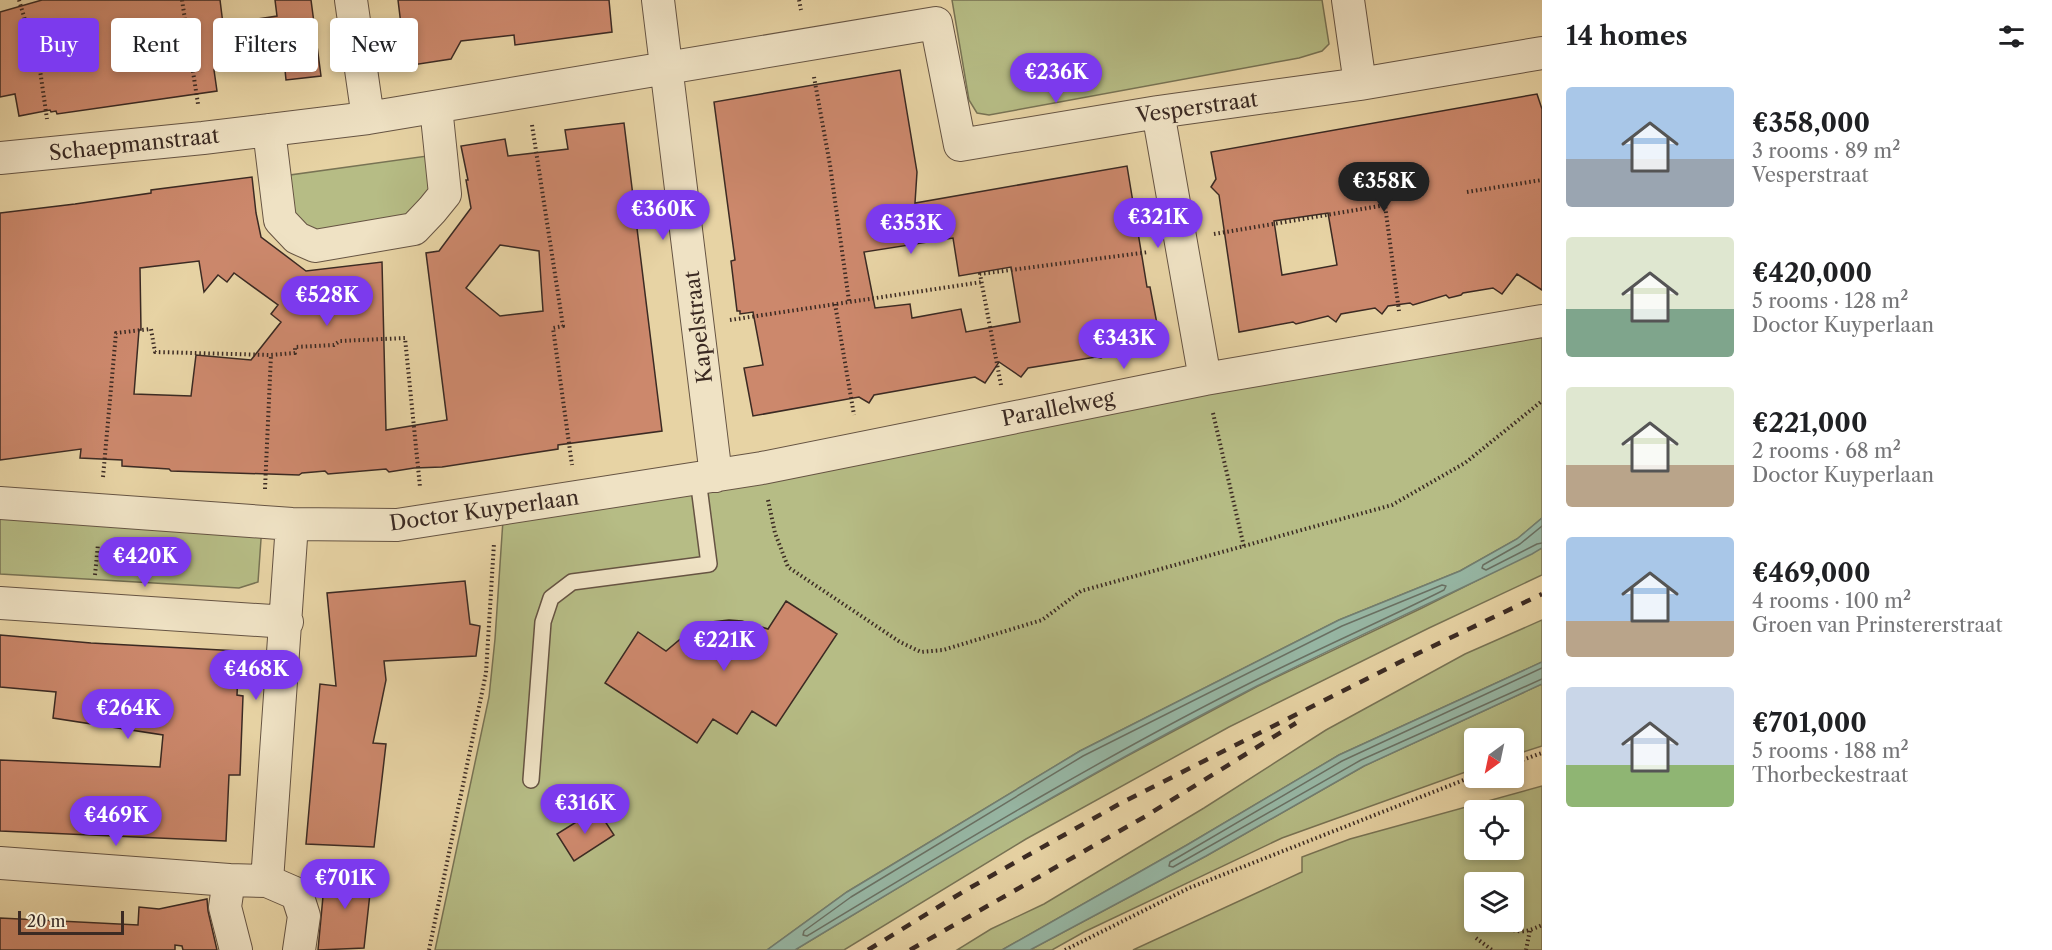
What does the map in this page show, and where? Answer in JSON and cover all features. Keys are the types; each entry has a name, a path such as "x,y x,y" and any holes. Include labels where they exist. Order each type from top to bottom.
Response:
{"street":[{"path":"351,0 368,118"},
{"name":"Kapelstraat","path":"658,0 668,68 707,478"},
{"path":"1348,0 1360,84"},
{"name":"Vesperstraat","path":"668,68 808,44 933,12 960,145 1158,112 1360,84 1542,53"},
{"name":"Schaepmanstraat","path":"0,158 203,138 368,118 668,68"},
{"path":"269,129 280,220 297,238 315,246 414,229 432,210 445,194 436,107"},
{"path":"1158,112 1205,379"},
{"name":"Parallelweg","path":"707,478 1205,379 1542,321"},
{"name":"Doctor Kuyperlaan","path":"0,503 278,523 397,525 707,478"},
{"path":"267,881 287,622 278,523"},
{"path":"0,603 287,622"},
{"path":"0,863 267,881 297,894 304,916 299,950"},
{"path":"229,880 225,907 236,950"}],"lane":[{"path":"531,780 543,622 551,597 572,582 709,564 707,478"}],"path":[{"path":"19,0 40,70 52,153"},
{"path":"182,0 203,138"},
{"path":"808,44 830,165 849,301"},
{"path":"527,91 563,326 553,328 576,498"},
{"path":"1467,192 1542,180"},
{"path":"1007,419 980,274 1182,244 1385,205 1403,345"},
{"path":"723,322 982,282"},
{"path":"835,304 859,448"},
{"path":"92,609 116,333 151,329 155,352 271,355 295,353 295,347 334,345 340,341 405,338 424,521"},
{"path":"271,355 278,523"},
{"path":"1205,379 1244,547"},
{"path":"762,468 775,533 788,567 900,642 921,652 943,650 1042,620 1082,591 1392,505 1465,463 1542,401"},
{"path":"429,950 486,673 496,510"},
{"path":"1524,759 1542,753"},
{"path":"1065,950 1189,888 1464,780"},
{"path":"1524,931 1542,925"},
{"path":"1526,950 1530,930"},
{"path":"1476,938 1492,950"}],"green space":[{"path":"952,0 1322,0 1329,44 1322,51 1299,58 989,115 977,113 969,100"},
{"path":"427,156 432,199 408,223 315,236 292,219 283,176"},
{"path":"1542,327 1542,518 1517,539 1460,571 1339,620 1080,751 847,892 767,950 435,950 489,697 503,520"},
{"path":"0,510 262,525 258,582 239,588 0,574"},
{"path":"1542,548 1542,575 1229,727 1026,839 844,950 795,950 967,846 1127,756 1258,686"},
{"path":"1542,620 1542,662 1339,755 1002,950 957,950 991,929 1044,904 1204,808 1326,730 1465,654"},
{"path":"1542,684 1542,746 1524,752 1524,728 1464,728 1464,773 1282,838 1084,932 1052,950 1030,950 1206,856 1364,766"},
{"path":"1542,786 1542,950 1133,950 1302,872 1302,857 1350,839 1464,808 1464,860 1524,860 1524,800 1491,800"}],"water":[{"path":"1542,518 1542,548 1532,554 1291,669 1140,748 909,881 795,950 767,950 847,892 1080,751 1339,620 1460,571 1517,539"},
{"path":"1542,662 1542,684 1364,766 1206,856 1030,950 1002,950 1339,755"}],"building":[{"path":"42,0 220,0 222,18 213,18 213,72 217,91 57,114 56,111 51,112 50,110 19,116 15,94 0,97 0,12"},
{"path":"275,0 311,0 313,18 264,18 277,16"},
{"path":"398,0 609,0 612,32 515,45 514,35 461,41 451,59 418,64 418,18 400,18"},
{"path":"318,53 321,76 286,80 285,72 318,72"},
{"path":"900,70 917,172 915,203 1127,166 1147,287 1150,287 1161,345 1109,354 1101,358 1028,368 1021,377 999,362 985,383 975,377 874,395 869,403 859,397 753,416 744,368 763,365 753,312 740,314 740,311 737,311 731,261 735,260 714,102","holes":["953,238 959,276 1011,267 1020,322 966,332 961,309 912,318 910,304 875,308 864,252"]},
{"path":"1537,94 1542,109 1542,290 1517,274 1502,294 1493,288 1449,298 1446,295 1413,305 1410,303 1388,306 1382,314 1375,308 1341,314 1336,322 1328,316 1296,324 1293,322 1239,332 1219,195 1211,187 1216,179 1211,152","holes":["1328,213 1337,265 1282,275 1274,221"]},
{"path":"624,123 662,431 558,445 558,449 442,467 389,472 386,469 328,474 325,471 299,475 171,471 122,466 122,460 80,458 81,449 0,460 0,213 252,177 261,237 306,271 382,262 386,430 447,420 426,253 439,251 471,208 461,146 505,139 508,156 568,149 565,130","holes":["500,245 539,251 543,311 500,316 466,288","199,261 204,292 218,275 227,282 234,273 278,305 271,314 281,322 251,360 196,355 191,396 134,394 139,330 141,330 140,268"]},
{"path":"465,581 470,624 480,626 476,656 384,661 386,680 373,743 386,744 374,847 306,844 320,684 336,686 327,593"},
{"path":"786,601 837,634 776,726 752,711 737,734 713,719 697,743 605,683 638,632 666,651 690,631 711,622 742,621 768,629"},
{"path":"0,635 91,643 239,651 237,695 243,696 240,775 229,775 226,841 0,831 0,760 160,767 163,735 53,718 56,692 0,687"},
{"path":"597,809 614,835 574,861 557,834"},
{"path":"373,866 364,948 318,950 325,875"},
{"path":"207,899 217,950 183,950 182,946 175,945 175,950 0,950 0,918 138,925 139,907 159,909"}],"railway":[{"path":"868,950 966,890 1121,803 1402,661 1542,594"},
{"path":"910,950 1146,816 1296,723"}]}
